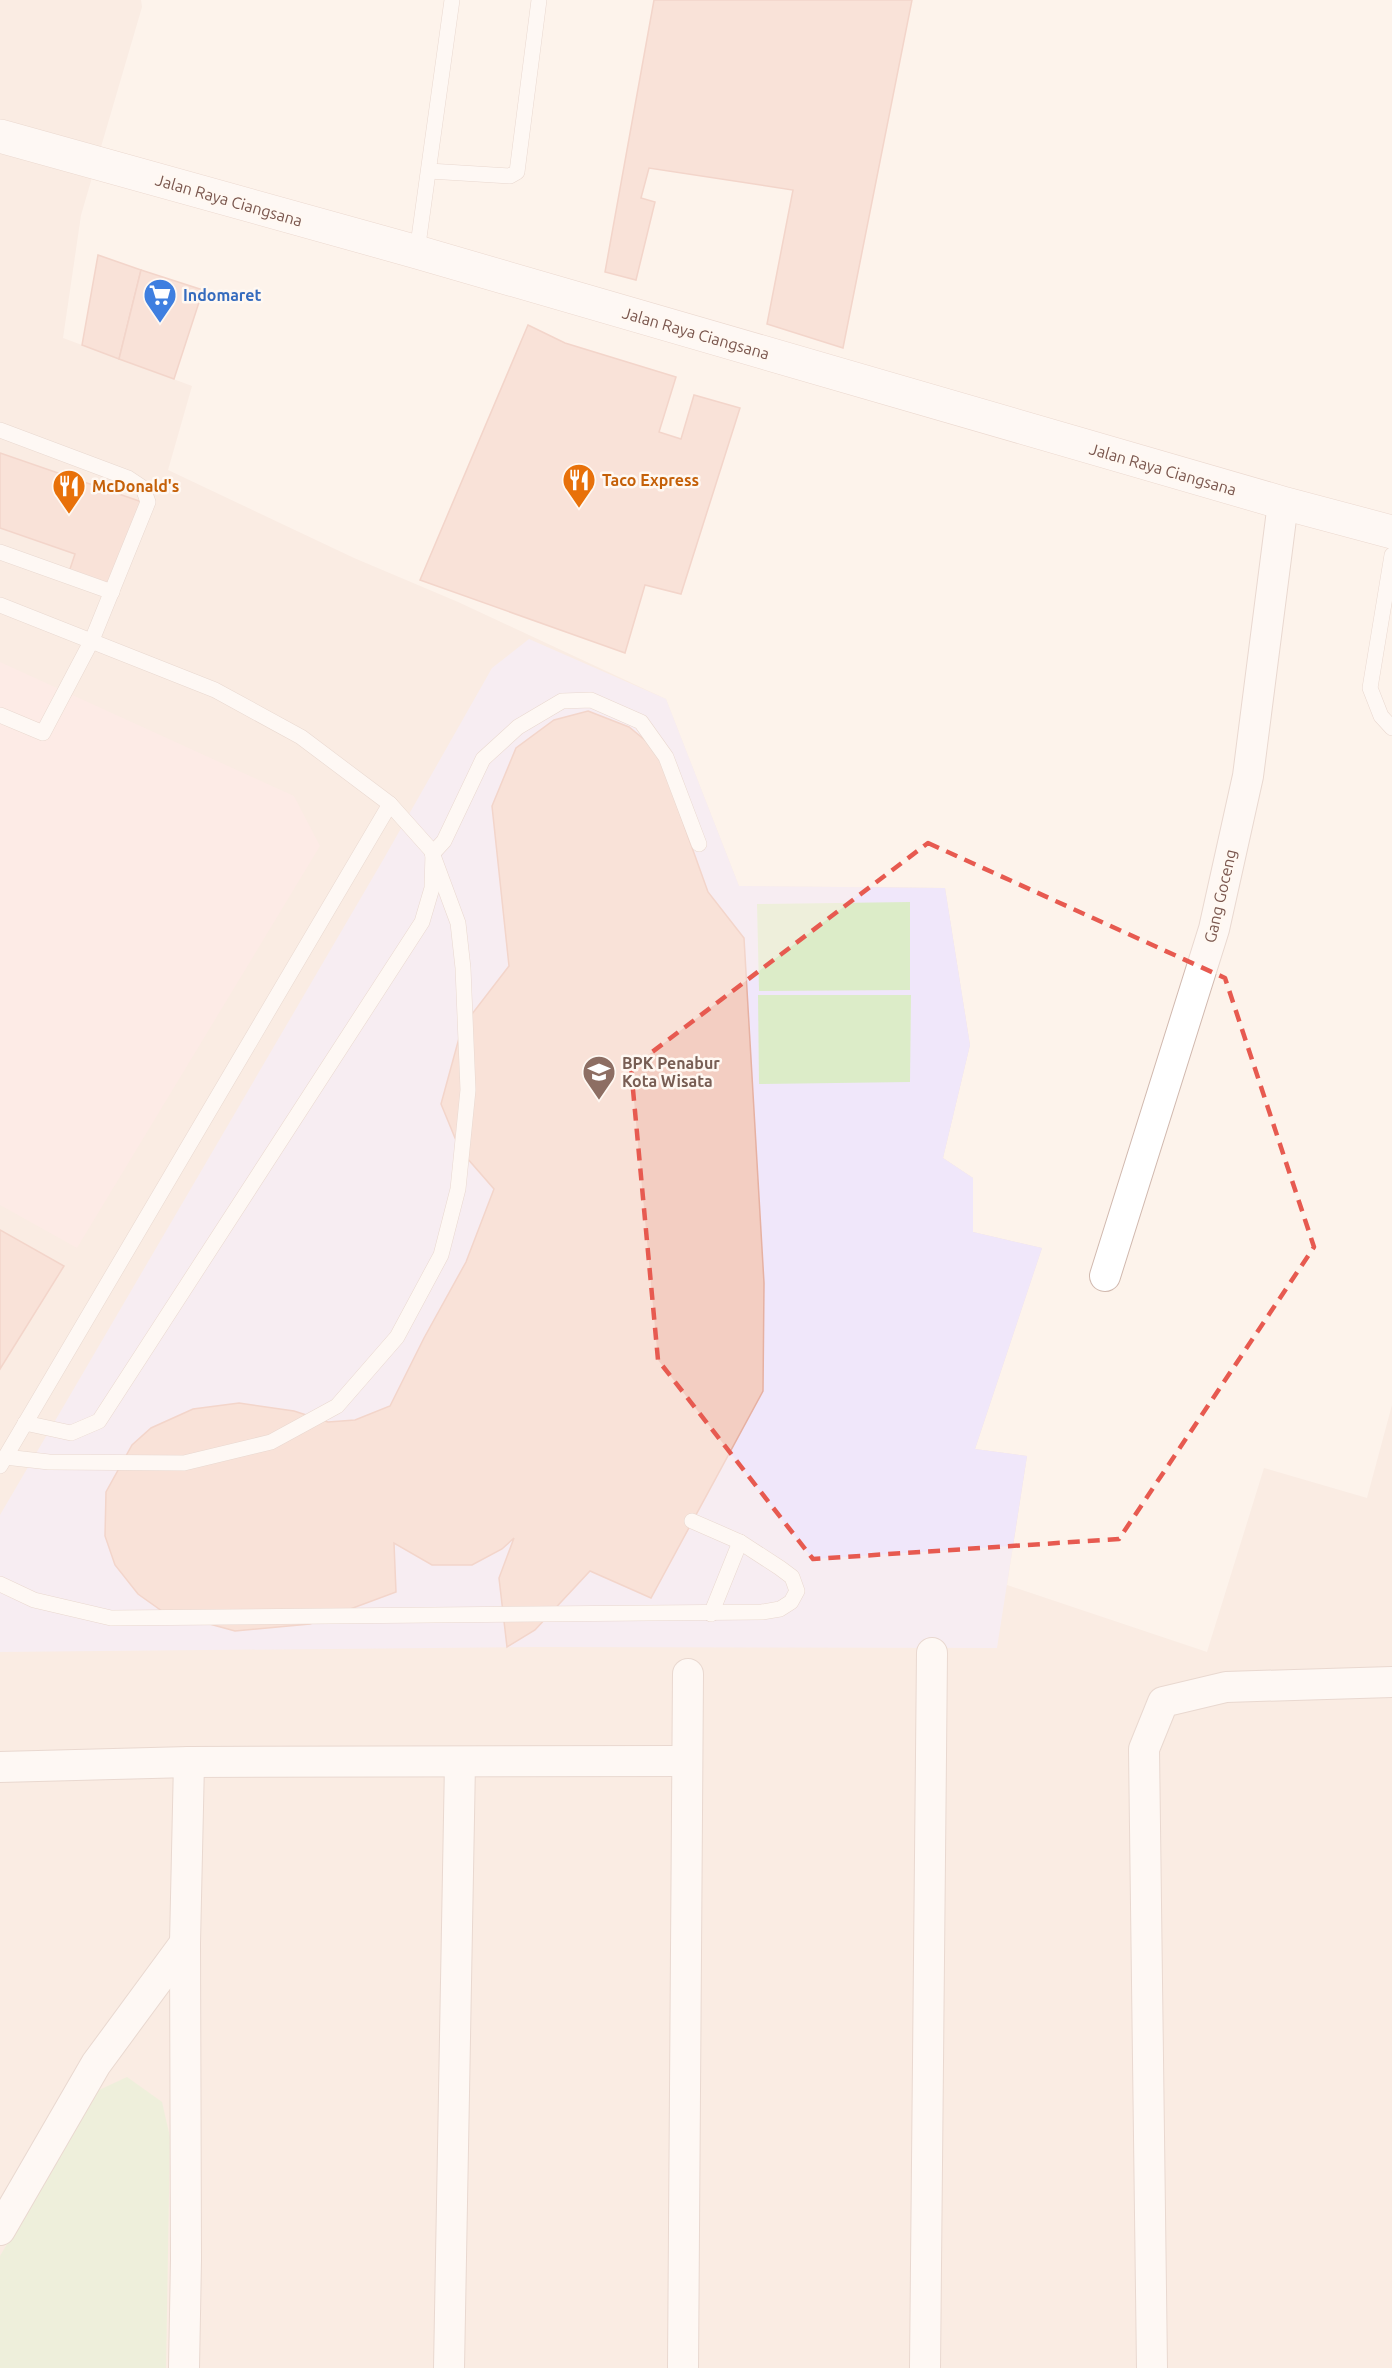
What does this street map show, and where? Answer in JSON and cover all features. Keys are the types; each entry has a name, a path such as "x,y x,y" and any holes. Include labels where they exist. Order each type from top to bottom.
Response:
{"main road":[{"name":"Jalan Raya Ciangsana","path":"0,136 417,252 1283,503 1392,532"}],"street":[{"name":"Gang Goceng","path":"1105,1276 1214,929 1248,776 1283,503"},
{"path":"924,2368 932,1653"},
{"path":"683,2368 688,1674"},
{"path":"1152,2368 1144,1749 1163,1702 1226,1687 1392,1682"},
{"path":"0,1767 189,1762 687,1761"},
{"path":"184,2368 185,1943 189,1762"},
{"path":"449,2368 460,1762"},
{"path":"0,2230 96,2064 185,1943"}],"lane":[{"path":"417,252 452,0"},
{"path":"429,171 510,176 517,172 539,0"},
{"path":"0,430 129,478 143,488 148,502 92,640 43,732 0,715"},
{"path":"0,552 112,592"},
{"path":"1392,555 1370,688 1381,716 1392,728"},
{"path":"0,605 214,690 301,737 390,804 433,853 458,923 463,968 468,1090 458,1189 441,1255 397,1337 337,1406 271,1442 184,1463 3,1462 390,804"},
{"path":"25,1423 71,1433 99,1420 422,922 432,888 433,853 444,841 483,759 518,727 562,701 591,700 641,722 666,757 699,844"},
{"path":"0,1584 34,1600 111,1618 711,1614 762,1612 780,1609 791,1602 797,1591 792,1577 740,1542 692,1521"},
{"path":"711,1614 740,1542"}],"highlighted area":[{"path":"928,843 1225,978 1314,1247 1119,1539 813,1559 658,1360 631,1068"}],"shaded area":[{"path":"0,0 141,0 142,7 81,215 63,338 192,386 168,470 354,558 458,602 666,699 739,886 945,888 970,1045 943,1158 973,1178 973,1232 1042,1248 975,1449 1027,1456 1007,1585 1207,1652 1264,1468 1367,1498 1392,1405 1392,2368 0,2368"},
{"name":"BPK Penabur Kota Wisata","path":"529,639 666,699 739,886 945,888 970,1045 943,1158 973,1178 973,1232 1042,1248 975,1449 1027,1456 997,1648 538,1647 0,1652 0,1515 383,860 492,668"},
{"path":"0,662 294,796 320,846 77,1248 0,1205"}],"green space":[{"path":"910,902 910,990 759,991 757,904"},
{"path":"758,995 911,995 910,1082 759,1084"},
{"path":"127,2077 162,2102 170,2137 166,2368 0,2368 0,2256 97,2091"}],"building":[{"path":"654,0 912,0 843,348 767,324 793,190 649,168 641,198 655,202 636,280 605,272"},
{"path":"98,255 141,270 119,359 82,345"},
{"name":"Indomaret","path":"141,270 203,290 174,379 119,359"},
{"name":"Taco Express","path":"528,325 565,343 676,377 659,432 681,439 694,395 740,408 681,594 645,585 625,653 420,580"},
{"name":"McDonald's","path":"0,453 142,502 112,587 69,572 75,554 0,528"},
{"path":"588,711 629,727 657,750 708,892 744,938 764,1283 763,1391 651,1598 590,1571 535,1630 507,1647 499,1578 514,1538 502,1549 472,1565 432,1565 394,1543 396,1592 310,1624 235,1631 162,1611 138,1594 115,1565 105,1536 106,1492 132,1445 151,1428 193,1409 239,1403 294,1411 328,1422 355,1420 390,1406 466,1262 494,1189 460,1150 441,1104 462,1027 509,966 492,806 516,748 554,720"},
{"path":"0,1230 64,1266 0,1369"}],"place":[{"name":"Indomaret","path":"160,324"},
{"name":"Taco Express","path":"579,509"},
{"name":"McDonald's","path":"69,515"},
{"name":"BPK Penabur Kota Wisata","path":"599,1101"}]}
